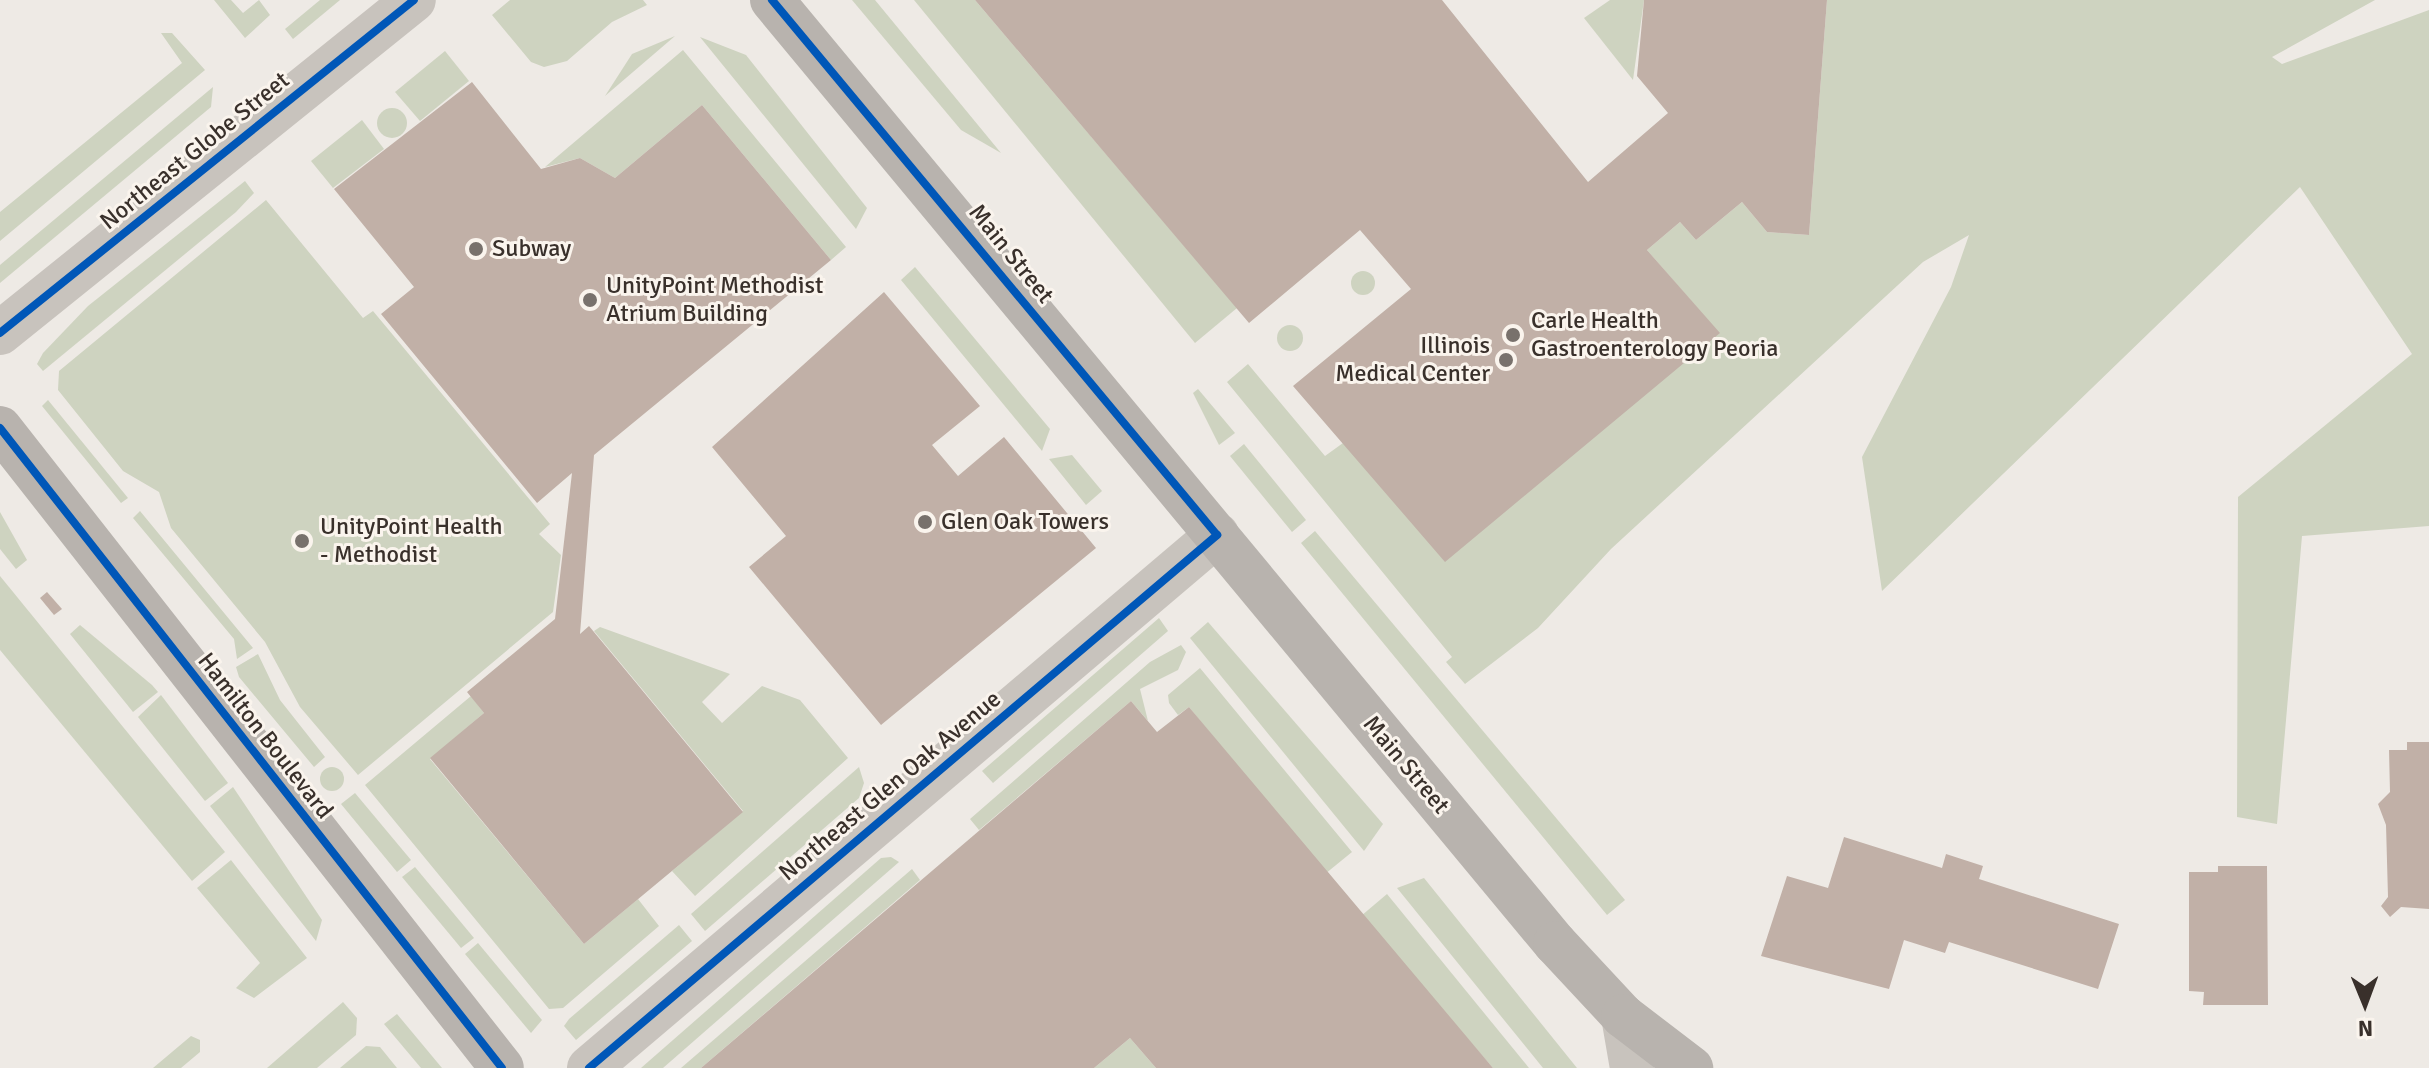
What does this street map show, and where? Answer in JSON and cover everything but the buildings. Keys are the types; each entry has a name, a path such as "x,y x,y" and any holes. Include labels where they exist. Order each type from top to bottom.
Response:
{"main road":[{"name":"Main Street","path":"772,0 1623,1016 1691,1068"},
{"name":"Hamilton Boulevard","path":"0,428 502,1068"}],"street":[{"name":"Northeast Globe Street","path":"0,333 414,0"},
{"name":"Northeast Glen Oak Avenue","path":"589,1068 1217,535"},
{"path":"1623,1016 1632,1068"}],"green space":[{"path":"214,0 231,0 243,13 259,0 270,15 245,38"},
{"path":"320,0 340,0 293,39 285,29"},
{"path":"510,0 643,0 647,5 612,22 567,61 544,67 531,62 492,15"},
{"path":"852,0 875,0 1001,153 961,130"},
{"path":"914,0 975,0 1237,308 1195,343"},
{"path":"1610,0 1644,0 1633,80 1584,18"},
{"path":"1827,0 2375,0 2272,57 2282,64 2429,10 2429,526 2302,536 2277,824 2237,817 2238,497 2412,354 2300,187 1882,591 1862,457 1951,287 1969,235 1923,262 1611,549 1538,628 1465,684 1446,662 1452,657 1227,382 1248,364 1325,456 1343,443 1719,333 1647,250 1680,222 1696,240 1742,202 1767,232 1809,235"},
{"path":"161,33 172,33 205,70 0,241 0,212 182,63"},
{"path":"675,36 605,96 632,54"},
{"path":"700,37 746,55 867,208 856,229"},
{"path":"683,50 846,247 831,260 702,105 615,178 580,158 545,167"},
{"path":"445,51 469,81 420,121 395,92"},
{"path":"213,87 211,107 0,283 0,265"},
{"path":"392,108 402,113 407,123 402,133 392,138 382,133 377,123 382,113"},
{"path":"362,120 384,149 333,188 311,161"},
{"path":"245,181 254,193 236,212 43,371 37,364 43,353 88,306"},
{"path":"266,200 363,318 373,311 550,524 539,534 561,555 553,612 358,775 300,707 265,642 171,528 159,492 123,471 58,390 59,371"},
{"path":"915,267 1050,429 1042,451 901,280"},
{"path":"1363,271 1372,274 1375,283 1372,292 1363,295 1354,292 1351,283 1354,274"},
{"path":"1290,325 1299,329 1303,338 1299,347 1290,351 1281,347 1277,338 1281,329"},
{"path":"1198,389 1235,433 1219,445 1193,393"},
{"path":"48,400 128,498 121,503 42,406"},
{"path":"1244,444 1306,520 1292,532 1230,456"},
{"path":"1072,455 1102,491 1086,505 1049,459"},
{"path":"140,511 253,648 237,659 234,639 133,518"},
{"path":"0,512 27,560 16,569 0,549"},
{"path":"1315,531 1625,900 1607,915 1301,543"},
{"path":"0,576 225,852 192,881 0,650"},
{"path":"1159,618 1168,631 993,783 982,771"},
{"path":"1208,622 1383,824 1364,851 1190,638"},
{"path":"80,625 158,692 133,712 70,634"},
{"path":"600,627 730,674 702,702 722,723 762,686 800,700 848,758 695,896 672,871 743,811 594,631"},
{"path":"1181,645 1186,652 1178,670 1140,689 1148,721 1131,701 979,830 970,819 1150,662"},
{"path":"258,654 280,700 325,757 314,767 239,677 236,667"},
{"path":"1200,668 1352,852 1325,874 1189,707 1178,715 1169,703 1168,695"},
{"path":"161,695 228,783 205,801 138,717"},
{"path":"471,696 484,713 430,759 584,944 638,899 659,926 563,1008 549,1009 365,785"},
{"path":"332,767 343,774 344,779 337,790 332,791 321,784 320,779 327,768"},
{"path":"859,767 864,783 859,798 705,931 691,914"},
{"path":"233,787 322,920 316,941 210,806"},
{"path":"355,793 411,860 397,872 341,804"},
{"path":"891,857 899,862 663,1068 641,1068 881,858"},
{"path":"231,860 307,958 254,998 236,988 260,963 197,888"},
{"path":"415,867 474,938 461,948 402,877"},
{"path":"912,869 920,880 701,1068 681,1068"},
{"path":"1424,878 1577,1068 1543,1068 1397,888"},
{"path":"1387,894 1529,1068 1493,1068 1361,916"},
{"path":"679,925 692,941 576,1040 564,1026 569,1019"},
{"path":"478,943 542,1020 531,1033 465,954"},
{"path":"343,1002 357,1018 356,1035 317,1068 267,1068"},
{"path":"397,1014 442,1068 421,1068 384,1024"},
{"path":"191,1036 200,1040 200,1052 181,1068 153,1068"},
{"path":"1130,1038 1156,1068 1094,1068"},
{"path":"366,1046 380,1047 397,1068 340,1068"}],"cycle path":[{"path":"0,333 414,0"},
{"path":"589,1068 1217,535 772,0"},
{"path":"0,428 502,1068"}],"place":[{"name":"Subway","path":"476,249"},
{"name":"UnityPoint Methodist Atrium Building","path":"590,300"},
{"name":"Carle Health Gastroenterology Peoria","path":"1513,335"},
{"name":"Illinois Medical Center","path":"1506,360"},
{"name":"Glen Oak Towers","path":"925,522"},
{"name":"UnityPoint Health - Methodist","path":"302,541"}]}
